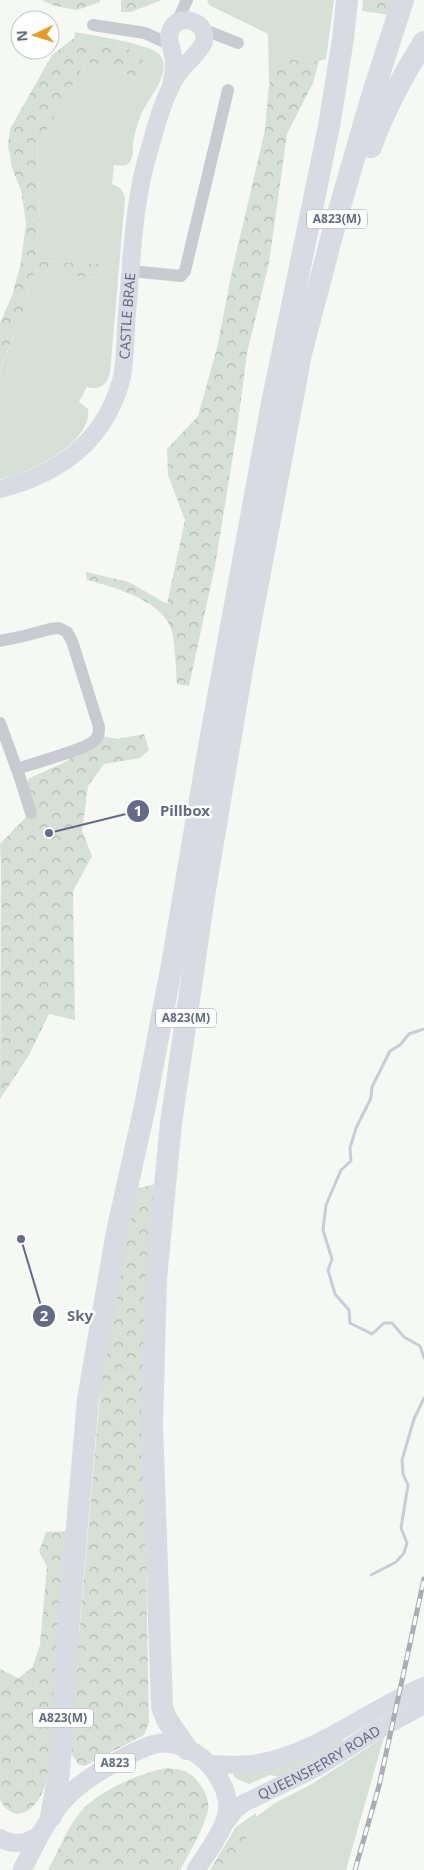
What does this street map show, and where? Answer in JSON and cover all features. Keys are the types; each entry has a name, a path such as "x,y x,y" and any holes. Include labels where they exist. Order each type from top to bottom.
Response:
{"highway":[{"name":"A823(M)","path":"46,1825 59,1774 69,1620 88,1399 117,1232 145,1106 173,960 208,752 271,408 329,126 343,39 347,0"},
{"name":"A823(M)","path":"187,1749 167,1720 162,1706 152,1425 156,1280 171,1123 205,890 245,652 301,354 335,224 372,96 403,0"},
{"path":"284,443 357,190 377,131 405,71 424,42"}],"main road":[{"name":"A823","path":"22,1870 46,1825 72,1791 136,1752 155,1744 163,1743 187,1749 209,1764 220,1778 225,1789 227,1814 221,1829 196,1870"}],"street":[{"path":"174,24 189,0"},
{"path":"189,0 199,38"},
{"path":"93,25 145,33 156,32 189,20 199,38"},
{"name":"CASTLE BRAE","path":"0,489 17,485 62,464 83,447 101,424 112,405 121,380 138,200 148,154 174,72 169,31 174,24"},
{"path":"145,33 183,55 199,38"},
{"path":"199,38 235,41"},
{"name":"CASTLE BRAE","path":"171,85 199,38"},
{"path":"131,272 180,276 185,271 228,90"},
{"path":"0,641 50,629 58,628 67,632 72,641 82,680 100,732 97,738 85,746 17,769"},
{"path":"0,723 31,813"},
{"name":"QUEENSFERRY ROAD","path":"209,1764 238,1765 279,1758 308,1748 388,1703 420,1697"},
{"name":"QUEENSFERRY ROAD","path":"221,1829 235,1810 244,1804 316,1768 386,1725 420,1697"},
{"path":"0,1838 20,1844 32,1840 46,1825"}],"green space":[{"path":"42,0 100,0 100,2 77,10 55,6"},
{"path":"121,0 162,0 131,12 121,12"},
{"path":"207,0 334,0 326,59 319,61 287,59 269,84 268,34 209,5"},
{"path":"363,0 395,0 390,15 362,11"},
{"path":"75,32 134,44 155,51 160,55 163,62 162,77 139,120 134,137 131,160 126,165 114,165 112,184 121,189 125,198 110,373 102,386 96,388 87,387 79,402 88,409 87,422 80,434 70,445 41,464 0,479 0,371 23,311 35,269 71,276 99,278 102,264 35,261 40,219 37,147 86,62 113,67 136,80 128,49 74,38"},
{"path":"74,38 128,49 145,62 137,80 113,67 86,62 37,147 40,219 35,261 102,264 99,278 71,276 35,269 23,311 0,370 0,323 12,296 21,262 26,223 21,190 12,168 8,145 10,129 49,60 60,60 60,49"},
{"path":"287,59 319,61 313,83 287,134 269,263 247,353 237,430 215,566 189,686 177,684 172,631 156,608 122,591 87,580 86,572 129,582 167,604 185,520 168,475 167,449 198,416 217,348 232,271 265,130 269,84"},
{"path":"144,734 149,750 140,758 104,764 88,786 82,831 92,856 73,891 75,1020 49,1014 29,1055 0,1099 0,844 27,816 28,779 67,761 85,746 103,736 117,739"},
{"path":"155,1184 145,1511 149,1722 144,1735 85,1766 79,1765 69,1750 101,1383 135,1189"},
{"path":"68,1531 47,1778 45,1787 34,1805 29,1810 17,1814 5,1808 0,1800 0,1669 18,1678 32,1668 40,1645 47,1566 39,1552 46,1532"},
{"path":"384,1737 346,1870 229,1870 256,1817 275,1803 312,1784"},
{"path":"342,1738 344,1743 280,1777 270,1775 249,1784 235,1778 231,1768"},
{"path":"167,1768 185,1771 190,1774 204,1790 208,1800 208,1810 200,1833 180,1870 48,1870 72,1823 90,1803 122,1783"},
{"path":"256,1813 256,1820 229,1870 210,1870 236,1827"}],"waterway":[{"path":"424,1029 409,1034 400,1045 390,1051 372,1087 371,1098 356,1128 350,1148 351,1161 341,1170 326,1205 323,1230 332,1259 328,1270 335,1294 349,1310 350,1323 372,1334 384,1323 392,1323 404,1337 420,1346 424,1358"},
{"path":"371,1575 396,1562 404,1553 407,1543 401,1528 408,1485 403,1474 402,1460 414,1419 424,1398"}],"railway":[{"path":"355,1870 379,1786 424,1579"}],"place":[{"name":"Pillbox","path":"49,833"},
{"name":"Sky","path":"21,1239"}]}
